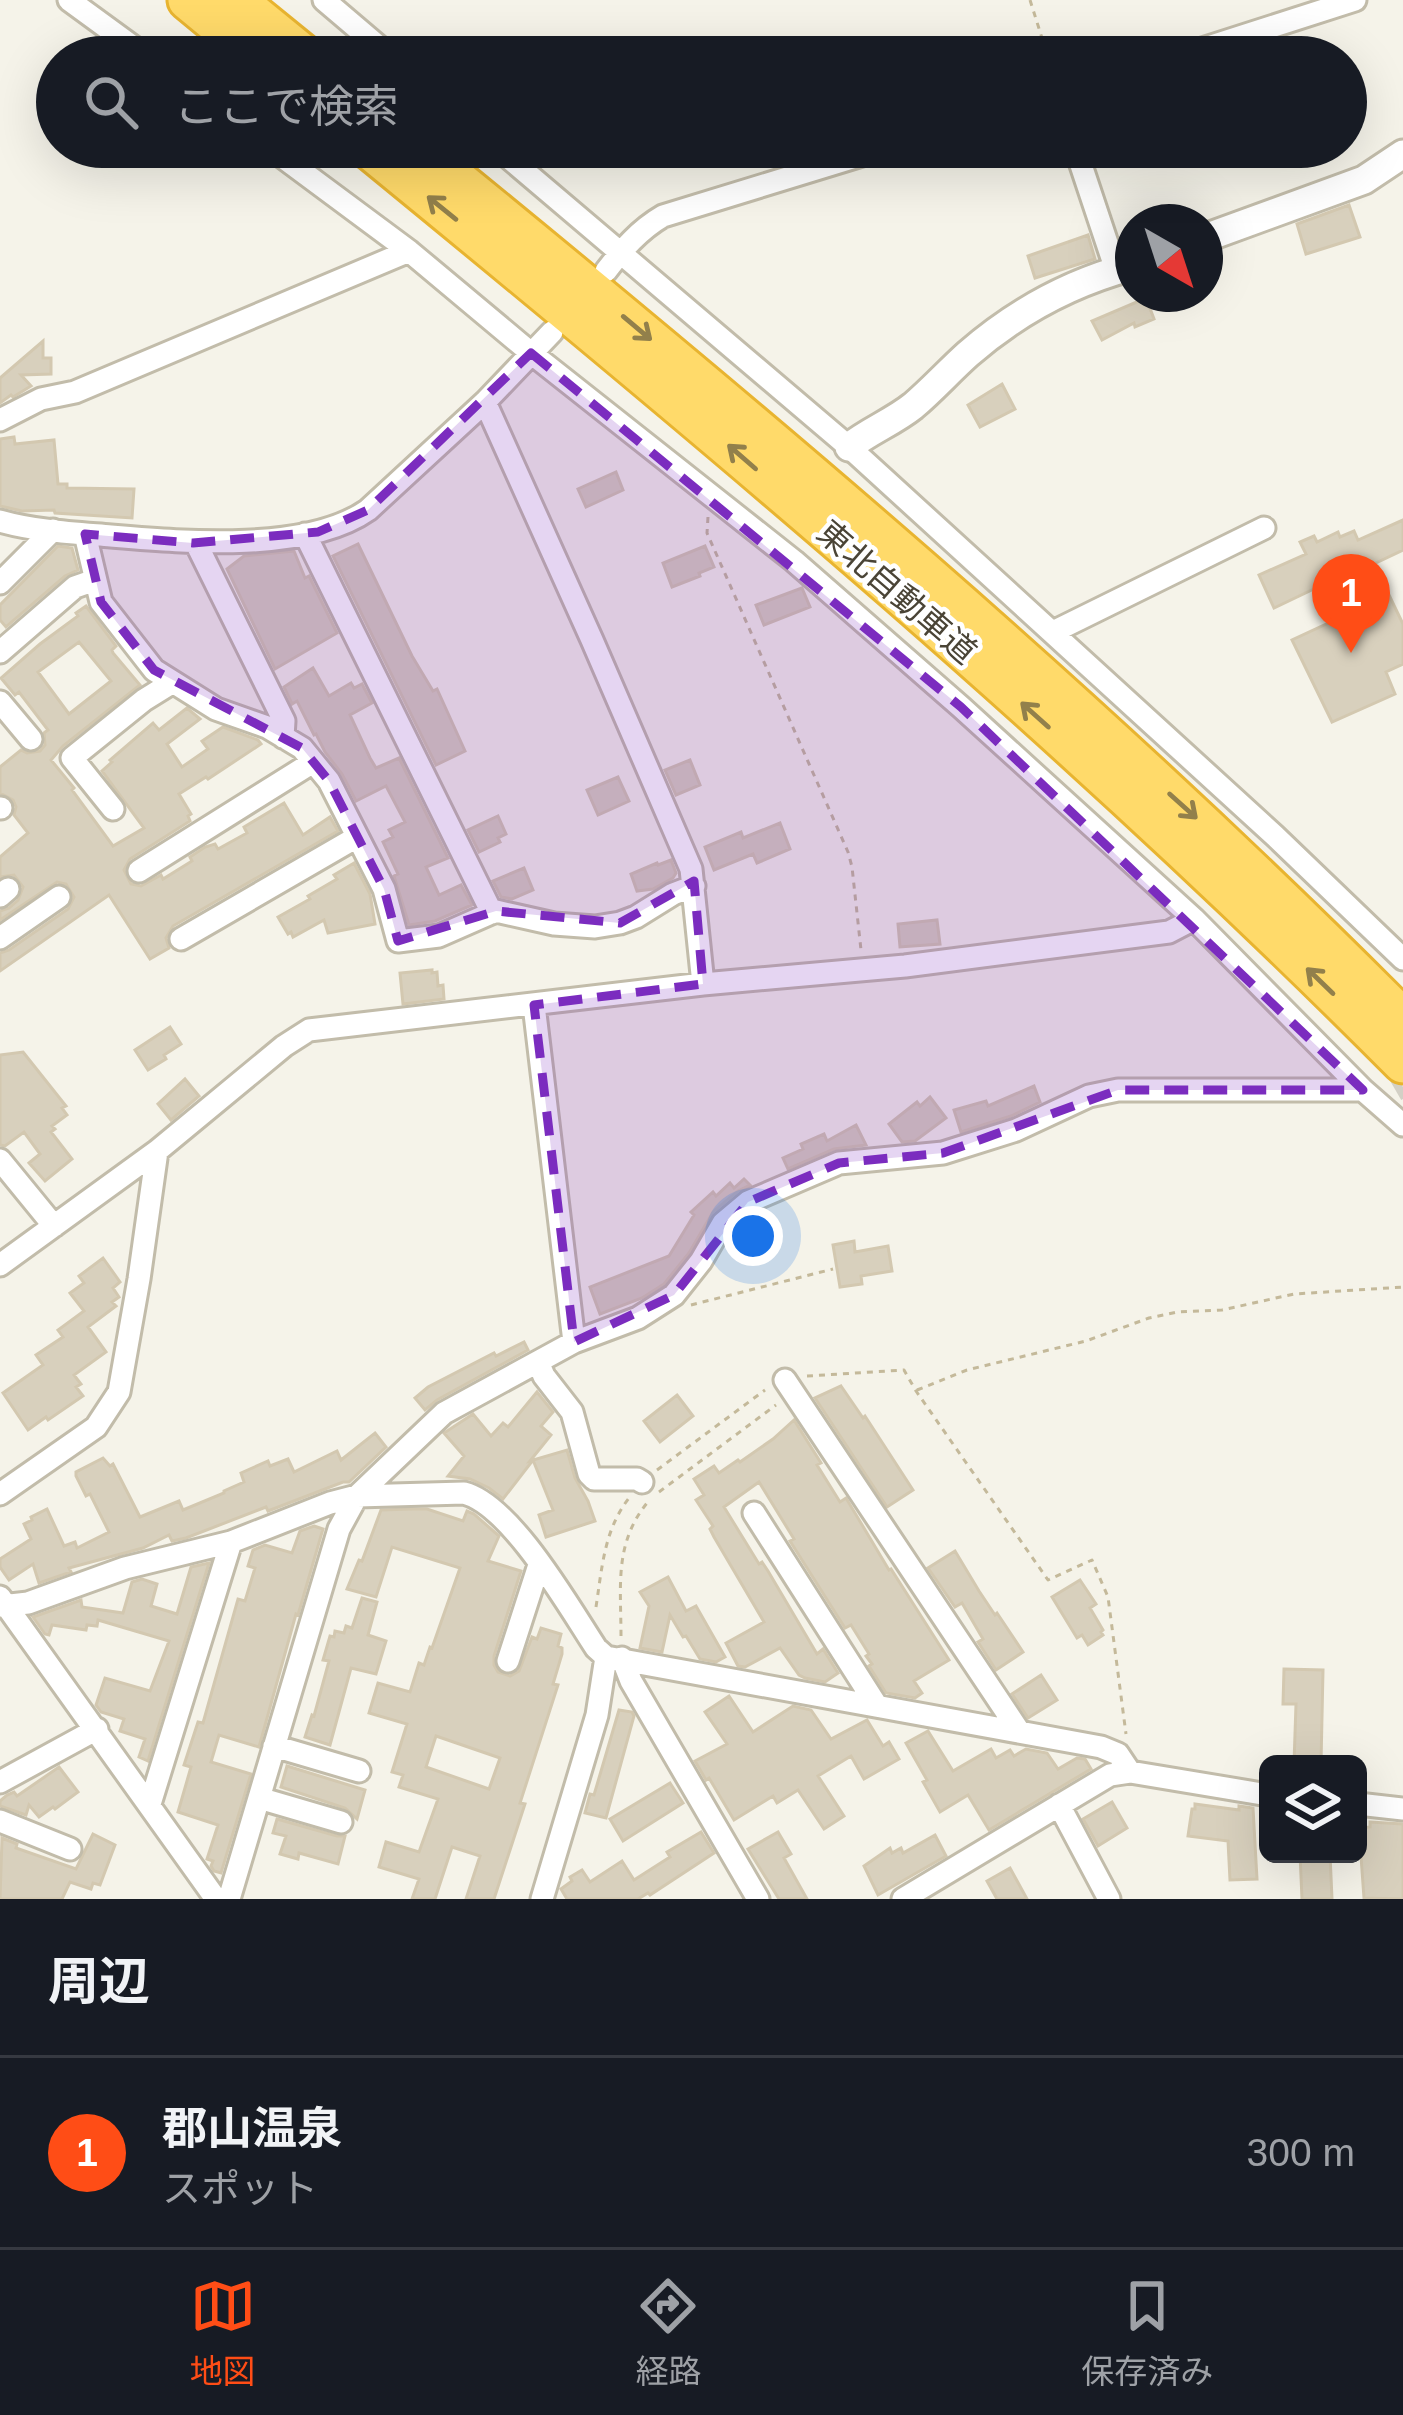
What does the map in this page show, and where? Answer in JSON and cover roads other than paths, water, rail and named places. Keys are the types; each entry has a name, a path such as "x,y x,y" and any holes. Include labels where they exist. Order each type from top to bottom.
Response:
{"highway":[{"path":"188,0 232,36"},
{"path":"236,0 280,36"},
{"name":"東北自動車道","path":"392,168 729,446 1182,849 1385,1087"},
{"name":"東北自動車道","path":"443,168 974,616 1206,826 1403,1019"}],"street":[{"path":"69,0 118,36"},
{"path":"324,0 366,36"},
{"path":"1243,36 1355,0"},
{"path":"1223,231 1364,180 1403,154"},
{"path":"297,168 409,251 794,561 1385,1087 1403,1125"},
{"path":"517,168 613,262 849,447 1403,959"},
{"path":"613,262 663,216 820,168"},
{"path":"1084,168 1115,245"},
{"path":"0,420 41,399 75,392 409,251"},
{"path":"849,447 912,407 964,357 1013,320 1064,290 1115,271"},
{"path":"0,521 196,543 305,534 351,522 485,402 552,332"},
{"path":"485,402 691,868 703,984"},
{"path":"1053,632 1264,528"},
{"path":"0,583 53,530"},
{"path":"85,534 100,602 154,670 216,709 267,727 302,748 329,781 384,889 398,941 439,936 496,911 554,924 608,925 636,917 673,893 694,886"},
{"path":"305,534 492,913"},
{"path":"196,543 284,721 283,736"},
{"path":"0,652 75,586 95,580"},
{"path":"113,808 72,758 173,682"},
{"path":"0,702 31,739"},
{"path":"139,871 314,762"},
{"path":"181,939 357,837"},
{"path":"0,938 59,897"},
{"path":"0,1265 157,1151 309,1030 1169,932 1194,920"},
{"path":"534,1005 574,1342"},
{"path":"229,1899 339,1529 357,1496 444,1413 574,1342 638,1318 674,1295 723,1223 748,1202 839,1163 944,1153 1016,1130 1089,1096 1118,1090 1385,1087"},
{"path":"0,1494 96,1427 119,1392 157,1151"},
{"path":"0,1160 54,1226"},
{"path":"538,1362 572,1412 593,1479 642,1482"},
{"path":"785,1380 1019,1731"},
{"path":"2,1603 28,1603 125,1568 231,1542 357,1496 471,1494 499,1512 587,1634 631,1681 758,1899"},
{"path":"754,1513 877,1706"},
{"path":"150,1804 231,1542"},
{"path":"508,1661 539,1565"},
{"path":"2,1603 216,1899"},
{"path":"614,1658 1101,1747 1118,1754 1130,1772"},
{"path":"542,1899 614,1658"},
{"path":"0,1782 97,1729"},
{"path":"274,1746 359,1772"},
{"path":"903,1899 1111,1774 1130,1772 1259,1794"},
{"path":"259,1798 341,1822"},
{"path":"1059,1805 1104,1898"},
{"path":"1367,1805 1403,1809"},
{"path":"0,1821 70,1849"}],"tunnel":[{"path":"1396,1091 1403,1087"}],"place":[{"name":"郡山温泉","path":"1351,653"}]}
